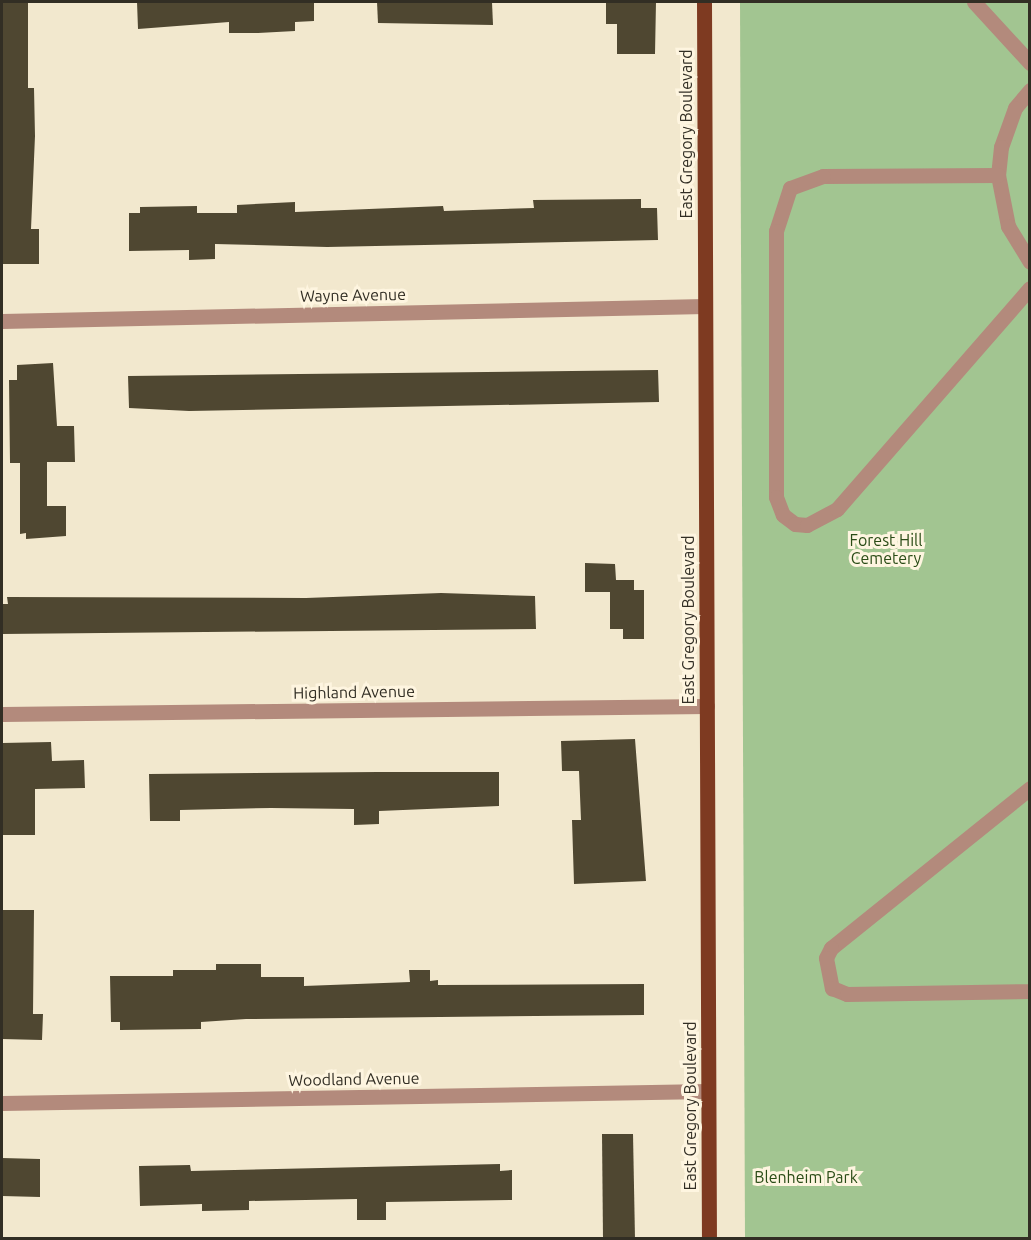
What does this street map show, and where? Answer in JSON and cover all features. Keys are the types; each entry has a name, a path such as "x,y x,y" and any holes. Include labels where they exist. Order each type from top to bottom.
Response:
{"main road":[{"name":"East Gregory Boulevard","path":"704,2 709,1239"}],"street":[{"path":"974,2 1029,63"},
{"path":"1029,90 1012,118 998,175 1008,226 1029,262"},
{"path":"998,175 823,176 790,188 776,231 776,497 783,515 795,524 807,525 837,509 1029,288"},
{"name":"Wayne Avenue","path":"2,321 705,306"},
{"name":"Highland Avenue","path":"2,714 707,706"},
{"path":"1029,788 831,948 826,966 832,988 847,994 1029,991"},
{"name":"Woodland Avenue","path":"2,1103 708,1091"}],"green space":[{"name":"Forest Hill Cemetery","path":"740,2 1029,2 1029,1238 745,1238"}],"building":[{"path":"2,2 28,2 28,88 34,88 35,136 31,229 39,229 39,264 2,264"},
{"path":"137,2 314,2 314,21 295,22 295,31 258,33 229,33 229,22 138,29"},
{"path":"377,2 492,2 493,25 378,23"},
{"path":"606,2 656,2 655,54 617,54 617,24 606,24"},
{"path":"641,199 641,208 657,208 658,240 327,247 215,244 215,259 189,260 189,250 129,251 129,213 140,213 140,207 197,206 197,213 237,213 237,205 295,202 295,212 443,206 444,211 534,208 533,200"},
{"path":"53,363 57,426 74,426 75,462 47,462 47,506 66,506 66,536 26,539 26,533 20,534 20,463 10,463 9,380 17,380 17,365"},
{"path":"658,370 659,402 189,411 129,408 128,376"},
{"path":"585,563 615,564 616,580 634,580 634,590 644,590 644,639 623,639 623,629 610,629 610,592 585,592"},
{"path":"441,593 535,596 536,629 2,634 2,604 8,604 7,597 306,598"},
{"path":"635,739 646,881 574,884 572,820 581,820 579,771 562,771 561,741"},
{"path":"51,742 52,761 84,760 85,788 35,789 35,835 2,835 2,743"},
{"path":"499,772 499,806 379,811 379,824 354,825 354,809 180,810 180,821 150,821 149,774"},
{"path":"2,910 34,910 33,1014 43,1014 42,1040 2,1039"},
{"path":"216,964 261,964 261,977 304,977 304,986 410,982 409,970 430,970 430,981 438,980 438,985 644,984 644,1015 246,1019 201,1022 201,1029 120,1030 120,1022 111,1022 110,976 173,976 173,970 216,970"},
{"path":"602,1134 633,1134 635,1239 603,1239"},
{"path":"2,1158 40,1159 40,1197 2,1196"},
{"path":"500,1164 500,1171 512,1170 512,1200 386,1202 386,1220 357,1220 357,1199 249,1201 249,1210 202,1211 202,1204 140,1206 139,1166 190,1165 191,1171"}],"park label":[{"name":"Blenheim Park","path":"806,1177"}]}
